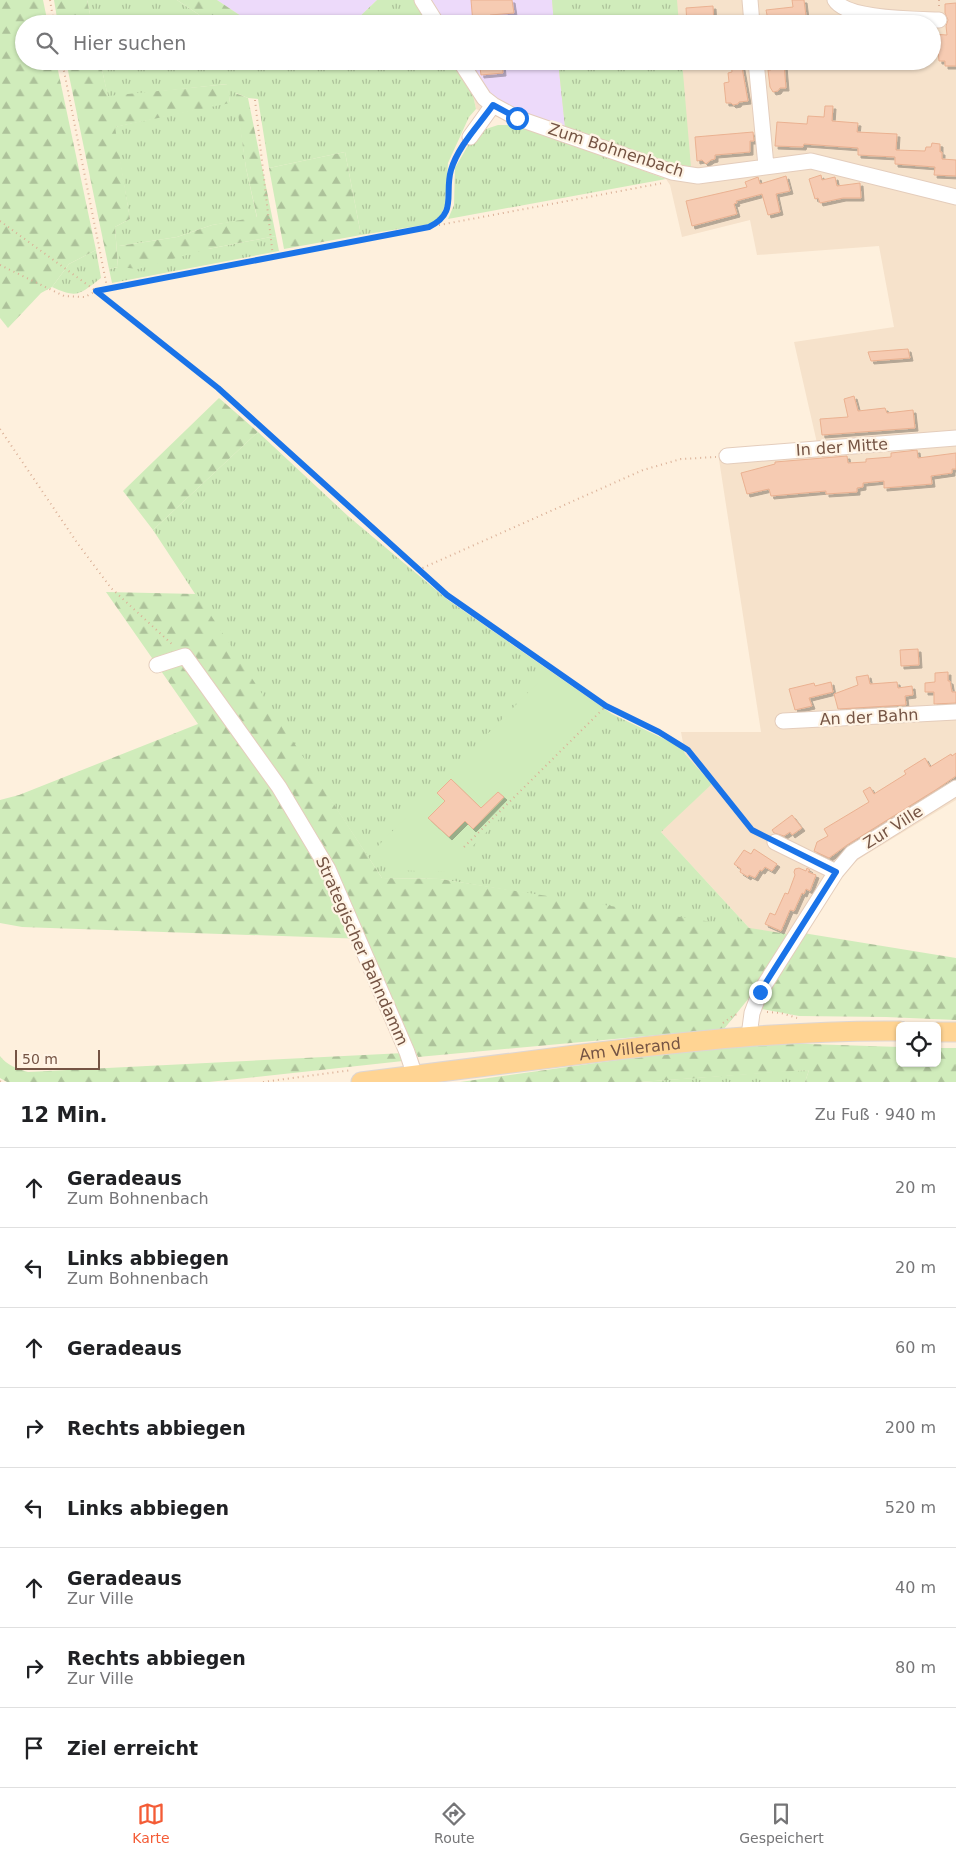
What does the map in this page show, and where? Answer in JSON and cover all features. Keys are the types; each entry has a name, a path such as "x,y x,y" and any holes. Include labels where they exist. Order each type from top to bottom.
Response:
{"main road":[{"name":"Am Villerand","path":"356,1076 416,1078 668,1044 749,1036 838,1030 896,1031"},
{"path":"941,1032 956,1032"}],"street":[{"path":"422,0 431,15"},
{"path":"750,0 751,15"},
{"path":"835,0 838,6 847,11 870,15"},
{"name":"Zum Bohnenbach","path":"465,70 478,91 493,105 517,118 672,172 687,175 710,175 811,161 956,197"},
{"path":"757,70 766,166"},
{"path":"470,137 493,105"},
{"name":"In der Mitte","path":"728,456 956,438"},
{"path":"157,665 185,656"},
{"name":"Strategischer Bahndamm","path":"185,656 279,787 328,869 407,1052 416,1078"},
{"name":"An der Bahn","path":"783,721 956,712"},
{"name":"Zur Ville","path":"749,1036 752,1013 760,992 836,872 852,853 956,788"},
{"path":"775,842 836,872"}],"path":[{"path":"50,0 52,15"},
{"path":"64,70 108,288"},
{"path":"255,100 273,258"},
{"path":"429,227 440,222 446,214 450,173 454,162 470,137"},
{"path":"0,264 64,296 85,297 96,291 108,288 670,181"},
{"path":"0,221 96,291 218,388 447,595 606,706 659,732 688,750 752,830 775,842"},
{"path":"0,428 78,544 111,588 185,656"},
{"path":"418,570 643,470 681,459 728,456"},
{"path":"464,847 606,706"},
{"path":"263,1082 356,1076"}],"shaded area":[{"path":"217,0 377,0 361,15 240,15"},
{"path":"414,0 956,0 956,800 859,859 840,875 791,935 751,930 660,831 712,784 685,754 681,732 761,732 718,453 817,443 794,342 894,327 879,246 757,255 750,220 682,237 670,185 666,179 476,109 473,95 458,70 941,70 941,15 423,15"},
{"path":"427,0 552,0 553,15 436,15"},
{"path":"472,70 559,70 565,127 512,108 491,95"}],"green space":[{"path":"0,0 43,0 46,15 15,15 15,70 58,70 96,250 69,264 52,287 41,293 8,328 0,318"},
{"path":"54,0 87,0 90,15 56,15"},
{"path":"87,0 177,0 200,15 90,15"},
{"path":"177,0 217,0 240,15 200,15"},
{"path":"377,0 414,0 423,15 361,15"},
{"path":"552,0 677,0 678,15 553,15"},
{"path":"68,70 102,70 108,96 228,84 230,103 115,127 130,219 115,227 118,267 109,269"},
{"path":"102,70 458,70 473,95 476,109 469,117 448,163 445,205 440,217 430,224 361,235 345,152 269,168 258,99 248,98 236,93 246,168 257,218 212,225 177,237 119,246 208,249 276,236 279,251 112,283 109,269 118,267 115,227 130,219 114,127 230,102 227,84 108,97"},
{"path":"559,70 683,70 691,167 668,162 565,127"},
{"path":"235,93 248,98 276,236 208,249 138,269 119,267 119,246 177,237 212,225 257,217 246,168"},
{"path":"498,125 519,125 666,179 448,219 454,205 455,168 470,142 486,129"},
{"path":"345,152 361,235 284,249 269,168"},
{"path":"96,250 101,278 83,291 73,294 52,287 69,264"},
{"path":"219,398 258,432 153,530 123,491"},
{"path":"258,432 348,516 448,600 612,714 683,748 685,754 712,784 661,832 751,930 440,879 382,878 153,530"},
{"path":"106,592 197,594 382,878 440,879 787,934 749,998 724,1029 418,1057 366,939 22,927 0,923 0,800 19,795 198,724"},
{"path":"549,671 604,713 447,872 389,870 375,849"},
{"path":"803,933 956,958 956,1020 799,1016 762,1009 773,981"},
{"path":"746,1042 896,1047 896,1067 941,1067 941,1048 956,1048 956,1082 805,1082 809,1070 640,1082 460,1082"},
{"path":"404,1053 403,1061 209,1082 7,1082 0,1078 0,1056 12,1066 28,1072"},
{"path":"809,1070 805,1082 640,1082 786,1071"}],"building":[{"path":"471,0 512,0 514,13 472,15"},
{"path":"792,0 804,0 806,15 767,15 766,10 793,7"},
{"path":"956,3 956,66 945,66 945,61 941,61 941,35 947,35 946,26 948,20 945,13 945,4"},
{"path":"713,6 714,15 686,15 686,8"},
{"path":"480,70 503,70 503,73 481,75"},
{"path":"732,70 742,70 748,101 733,105 726,103 724,83 729,82 728,73 732,72"},
{"path":"768,70 784,70 786,88 780,88 778,91 773,92 770,87"},
{"path":"825,106 833,106 832,121 858,123 857,132 897,134 896,150 925,151 926,147 931,147 932,143 940,144 942,159 956,160 956,176 934,175 935,167 895,164 895,157 858,155 858,148 804,144 803,147 775,146 777,122 807,124 808,116 824,117"},
{"path":"753,132 754,141 750,141 750,152 715,155 715,159 706,164 702,160 697,161 695,137"},
{"path":"821,175 822,180 835,177 837,186 860,183 861,198 843,198 820,203 818,198 815,199 809,179"},
{"path":"786,176 790,191 776,194 780,212 768,215 762,194 736,201 737,203 734,204 737,214 692,226 686,201 747,187 745,182 758,177 760,184"},
{"path":"908,349 910,358 871,361 868,352"},
{"path":"854,396 858,411 885,408 887,413 913,410 915,428 822,435 820,419 848,417 844,399"},
{"path":"917,450 918,458 956,453 956,469 952,469 952,473 931,476 932,484 884,488 884,481 863,483 863,487 857,488 857,492 826,494 826,491 771,496 769,489 747,494 741,473 775,464 775,462 847,456 848,463 866,462 866,459 891,457 891,453"},
{"path":"918,649 919,665 901,666 900,650"},
{"path":"948,672 948,681 950,681 952,692 956,692 956,703 934,704 934,692 925,692 925,683 935,682 935,673"},
{"path":"868,675 870,684 897,682 898,688 912,686 913,695 905,696 906,705 838,709 834,694 858,685 856,677"},
{"path":"831,682 833,692 809,698 812,706 795,710 789,689 814,683 815,686"},
{"path":"956,753 956,776 829,858 814,851 817,842 828,836 824,829 869,802 863,791 870,787 874,794 906,774 904,771 925,758 930,767"},
{"path":"451,779 481,808 498,792 504,797 473,829 465,821 449,837 428,818 445,801 437,793"},
{"path":"792,815 802,828 792,835 790,832 784,836 774,833 772,830"},
{"path":"754,849 777,864 772,871 765,867 762,871 760,870 755,878 749,875 748,877 740,872 741,869 734,864 744,850 751,854"},
{"path":"799,868 806,871 807,868 810,870 808,872 816,875 810,891 806,889 804,894 802,893 794,911 790,910 781,931 765,924 770,913 775,915 785,893 788,894 795,875 795,869"}],"route":[{"path":"517,118 493,105 460,150 454,162 450,173 446,214 440,222 429,227 96,291 218,388 447,595 606,706 659,732 688,750 752,830 836,872 767,977 760,992"}]}
